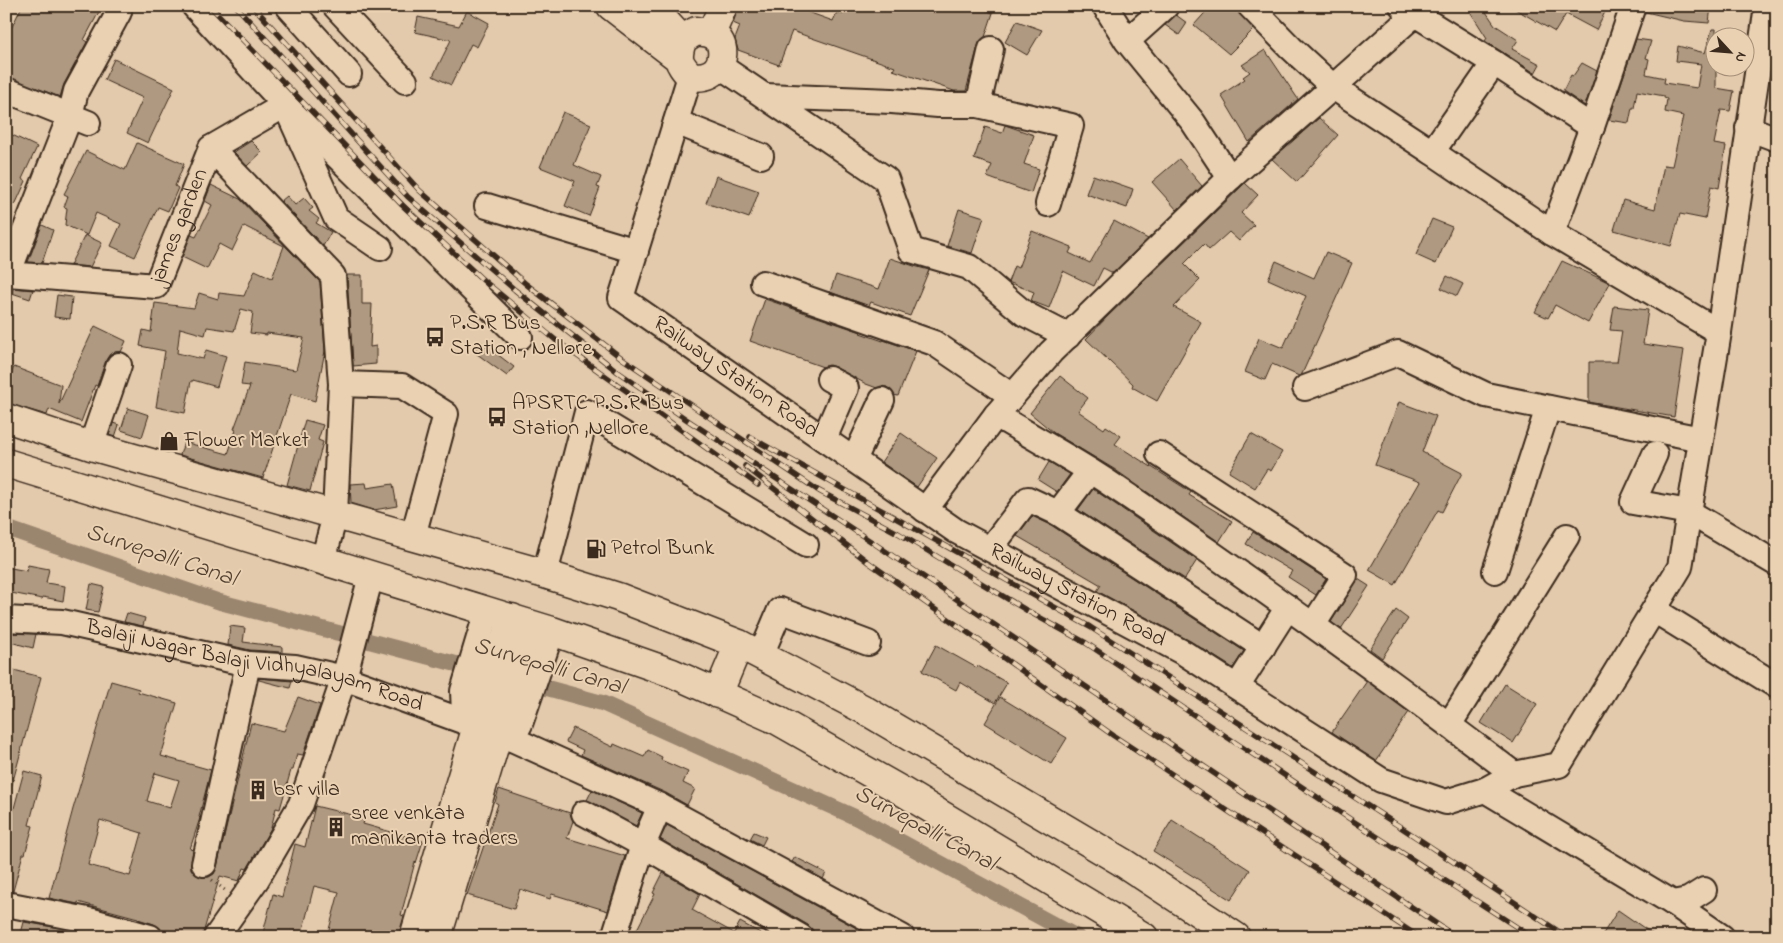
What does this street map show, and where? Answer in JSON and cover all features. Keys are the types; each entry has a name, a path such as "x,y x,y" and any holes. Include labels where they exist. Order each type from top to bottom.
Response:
{"main road":[{"path":"611,6 683,58"},
{"path":"651,6 683,58 699,77 711,74 720,66 723,54 720,42 712,34 696,32 683,58"},
{"path":"712,34 723,6"},
{"path":"6,418 91,446 336,514 618,596 750,649 863,709 1122,862 1236,937"},
{"path":"6,463 371,576 519,631 672,673 776,720 900,790 1144,937"},
{"path":"414,937 491,719 519,631"},
{"path":"718,694 750,649"},
{"path":"437,937 491,719"}],"street":[{"path":"194,6 285,105 520,337"},
{"path":"288,6 349,74"},
{"path":"335,6 405,81"},
{"path":"1105,6 1127,41 1193,122 1230,178"},
{"path":"1127,41 1166,6"},
{"path":"1250,6 1291,48 1333,86 1552,233 1718,332"},
{"path":"1552,233 1592,127 1633,6"},
{"path":"1767,6 1680,568 1654,610 1777,686"},
{"path":"925,510 996,414 1068,336 1230,178 1333,86 1413,9 1592,127"},
{"path":"6,90 79,119 76,91 119,12"},
{"path":"978,105 991,49"},
{"path":"488,206 636,251 676,122 683,58"},
{"path":"1432,152 1494,63"},
{"path":"720,66 886,179 911,250 969,267 1026,314 1068,336"},
{"path":"764,96 978,105 1070,126 1048,204"},
{"path":"211,148 285,105"},
{"path":"285,105 336,218 380,248"},
{"name":"james garden","path":"79,119 8,274 156,286 211,148 334,276 341,384"},
{"path":"676,122 761,156"},
{"path":"1748,128 1777,139"},
{"name":"Railway Station Road","path":"636,251 621,298 956,531 1184,653 1381,780 1446,802 1485,790 1514,774 1559,765 1654,610"},
{"path":"763,283 934,343 1012,396"},
{"path":"1305,388 1398,354 1486,395 1701,440"},
{"path":"91,446 119,365"},
{"path":"824,439 846,388 830,379"},
{"path":"323,562 336,514 341,384 402,386 446,414 412,536"},
{"path":"854,460 882,400"},
{"path":"1496,571 1548,408"},
{"path":"545,574 587,412 806,545"},
{"path":"996,414 1090,471 1313,625 1514,774"},
{"path":"1159,454 1345,575 1313,625"},
{"path":"1655,454 1633,502 1689,512 1777,564"},
{"path":"1058,513 1090,471"},
{"path":"990,549 1028,499 1058,513 1263,647"},
{"path":"1449,725 1567,536"},
{"path":"222,929 257,879 301,804 344,678 371,576"},
{"path":"1237,687 1288,608"},
{"path":"750,649 780,610 868,643"},
{"name":"Balaji Nagar Balaji Vidhyalayam Road","path":"6,619 62,622 248,664 295,667 344,678 491,719 660,806 902,937"},
{"path":"491,719 519,631"},
{"path":"204,864 248,664"},
{"path":"1485,790 1673,903 1722,937"},
{"path":"614,937 643,845 660,806"},
{"path":"584,813 801,937"},
{"path":"1673,903 1688,900 1704,890"},
{"path":"6,904 92,921 150,937"}],"path":[{"path":"204,864 208,877 220,884 226,891 222,929"}],"building":[{"path":"22,6 102,6 84,40 87,42 64,84 60,97 6,77 6,39"},
{"path":"739,6 791,6 833,21 837,12 842,14 845,6 975,6 993,13 985,37 978,46 966,91 954,91 893,70 895,67 792,31 779,65 738,50 735,39 740,26 733,23"},
{"path":"1211,6 1237,6 1240,15 1254,29 1229,54 1194,25"},
{"path":"1482,6 1495,25 1518,40 1512,49 1540,64 1535,73 1485,41 1487,38 1471,13"},
{"path":"1510,6 1608,6 1596,30 1566,14 1555,32"},
{"path":"1646,6 1711,6 1709,23 1684,21 1646,12"},
{"path":"467,11 489,23 477,47 471,44 451,85 433,76 451,40 415,32 418,17 459,26"},
{"path":"1176,15 1187,23 1179,35 1165,25"},
{"path":"1017,21 1042,30 1027,55 1005,42"},
{"path":"1636,39 1651,41 1646,58 1649,59 1646,74 1665,78 1664,83 1697,88 1701,64 1676,61 1678,46 1705,53 1706,50 1706,78 1716,78 1716,88 1734,91 1730,111 1721,110 1714,144 1726,146 1719,188 1711,186 1705,219 1680,214 1671,246 1614,230 1623,200 1655,209 1664,165 1672,166 1683,116 1665,112 1667,99 1664,96 1637,91 1629,123 1609,120"},
{"path":"1265,50 1298,99 1249,142 1221,95 1245,79 1243,77 1250,72 1242,65"},
{"path":"114,59 174,88 148,143 127,133 143,98 104,80"},
{"path":"1582,63 1597,71 1585,106 1563,91 1571,75 1573,76"},
{"path":"563,112 591,124 574,165 601,177 597,187 600,188 589,216 565,206 575,181 540,167"},
{"path":"1319,118 1338,135 1297,182 1272,159"},
{"path":"1005,125 1034,135 1024,164 1039,169 1031,193 987,177 992,165 974,159 985,127 1002,133"},
{"path":"6,132 37,147 22,179 26,181 15,205 6,201"},
{"path":"251,141 262,152 247,166 234,152"},
{"path":"137,143 184,164 175,186 178,188 168,211 158,207 135,257 111,246 121,224 96,213 87,235 65,225 67,208 64,207 68,196 64,194 86,151 125,170"},
{"path":"1179,159 1202,186 1177,210 1152,182"},
{"path":"1093,175 1133,189 1127,208 1086,194"},
{"path":"716,176 759,191 749,218 706,203"},
{"path":"1245,183 1258,195 1241,213 1254,225 1239,241 1229,232 1209,250 1204,244 1184,264 1200,280 1174,307 1201,322 1157,401 1132,387 1133,384 1086,339"},
{"path":"211,185 240,199 320,282 325,351 315,401 291,394 263,478 180,455 184,442 228,454 236,430 234,429 250,386 241,385 245,362 296,370 304,338 267,333 267,335 250,333 253,312 241,309 234,331 207,327 205,335 180,328 177,353 203,359 206,350 226,356 217,387 191,381 185,413 156,407 165,351 140,346 143,330 151,332 155,303 194,308 199,293 218,299 219,293 244,296 255,270 272,278 284,246 244,226 232,251 219,244 207,269 182,257 191,235 196,237 212,205 205,201"},
{"path":"287,196 295,205 304,198 313,208 309,211 319,219 316,223 331,232 323,246 281,201"},
{"path":"959,209 984,217 972,253 947,246"},
{"path":"1432,219 1452,227 1436,264 1416,255"},
{"path":"1114,221 1148,239 1113,273 1103,268 1094,286 1063,271 1049,308 1031,301 1034,292 1008,282 1014,266 1018,268 1032,231 1072,247 1069,253 1090,263"},
{"path":"42,225 53,230 42,263 28,262"},
{"path":"85,235 102,243 90,267 70,265"},
{"path":"1326,252 1352,263 1302,374 1299,376 1272,364 1265,380 1245,372 1259,338 1283,348 1306,296 1268,279 1276,261 1314,278"},
{"path":"890,258 929,270 910,316 871,302 869,306 830,292 836,275 879,289"},
{"path":"1562,261 1610,283 1588,323 1555,305 1548,318 1535,312"},
{"path":"347,275 362,275 362,304 372,304 370,347 376,346 376,364 353,366"},
{"path":"1447,276 1463,284 1457,296 1441,288"},
{"path":"13,288 33,290 30,299 12,293"},
{"path":"57,295 72,297 70,319 54,317"},
{"path":"765,299 916,351 898,396 894,395 887,387 881,386 877,388 866,384 835,367 829,365 823,367 750,341"},
{"path":"1614,306 1648,310 1643,344 1684,350 1674,417 1589,402 1589,362 1617,362 1622,331 1610,330"},
{"path":"95,326 126,341 121,352 110,354 106,360 81,422 49,409 47,415 6,403 6,387 14,367 61,385 59,404"},
{"path":"480,341 514,367 507,376 473,351"},
{"path":"1060,376 1088,398 1078,411 1104,429 1106,426 1121,436 1115,444 1191,492 1189,495 1232,521 1219,542 1114,469 1054,433 1030,413"},
{"path":"1399,402 1436,416 1422,452 1462,473 1442,512 1438,510 1395,585 1369,570 1420,482 1375,465"},
{"path":"128,408 149,415 142,437 121,430"},
{"path":"305,420 323,425 318,440 323,442 310,491 287,485"},
{"path":"113,423 119,425 115,437 109,435"},
{"path":"901,433 937,458 917,487 881,462"},
{"path":"1251,434 1282,452 1271,471 1267,469 1255,488 1229,472"},
{"path":"1049,462 1070,474 1057,492 1038,480"},
{"path":"366,483 367,488 393,484 397,506 374,510 351,503 350,484"},
{"path":"1093,489 1197,560 1185,579 1078,510"},
{"path":"1032,516 1051,525 1244,651 1233,668 1190,641 1097,591 1101,585 1017,536"},
{"path":"1253,532 1326,579 1316,595 1288,577 1292,571 1246,544"},
{"path":"28,565 49,569 46,583 65,586 63,601 6,592 6,567 27,571"},
{"path":"1358,579 1369,586 1341,629 1331,622"},
{"path":"91,584 104,587 98,612 86,610"},
{"path":"1396,610 1408,619 1382,658 1370,649"},
{"path":"127,613 145,618 143,626 124,622"},
{"path":"230,626 245,628 243,642 282,647 282,652 250,650 228,645"},
{"path":"6,633 36,634 33,648 6,641"},
{"path":"936,645 1007,683 995,703 960,682 956,690 922,671"},
{"path":"6,668 41,677 10,792 6,791"},
{"path":"259,678 292,681 290,688 259,680"},
{"path":"111,681 139,689 138,692 177,703 161,756 211,770 200,818 190,849 193,850 191,869 195,874 209,877 214,874 217,867 251,723 284,731 298,697 320,705 303,755 297,754 280,809 276,808 271,828 247,869 244,868 239,881 220,876 202,937 187,937 161,930 154,924 138,918 78,902 78,904 49,898","holes":["155,773 179,780 170,808 147,801","100,820 142,833 130,876 88,865"]},
{"path":"1367,681 1409,712 1376,761 1332,732"},
{"path":"1505,684 1537,704 1513,743 1481,723"},
{"path":"1000,697 1067,738 1051,764 985,723"},
{"path":"573,728 613,747 614,744 644,757 648,750 662,757 661,760 688,772 683,783 695,789 687,805 666,793 581,755 583,750 566,742"},
{"path":"24,771 42,776 29,825 33,826 25,854 23,854 13,891 6,891 6,838"},
{"path":"499,789 570,813 573,821 567,838 625,856 608,911 552,894 550,899 520,889 514,909 467,895 498,804 495,802"},
{"path":"592,790 642,813 636,826 587,800"},
{"path":"315,806 365,818 363,824 423,841 415,862 401,915 404,916 398,937 327,937 339,892 314,886 301,937 262,937 273,894 282,897 295,844 305,847"},
{"path":"1172,820 1250,870 1231,900 1153,851"},
{"path":"667,825 873,937 815,937 813,930 808,925 660,839"},
{"path":"754,832 766,837 762,845 750,839"},
{"path":"795,857 826,873 823,879 792,862"},
{"path":"663,873 700,894 692,910 734,933 740,922 764,935 766,932 773,937 633,937 655,894 653,893"},
{"path":"1618,910 1657,937 1601,937"},
{"path":"24,922 76,933 75,937 20,937"}],"waterway":[{"name":"Survepalli Canal","path":"6,528 220,602 479,670"},
{"name":"Survepalli Canal","path":"525,682 602,703 857,818 1077,937"}],"railway":[{"path":"210,6 402,205 483,280 558,342 758,485"},
{"path":"236,6 408,197 515,290 618,372 1456,937"},
{"path":"253,6 419,190 526,284 623,359 819,491 898,533 1026,610 1086,643 1353,821 1532,937"},
{"path":"750,437 1090,627 1399,826 1567,937"},
{"path":"745,466 868,562 1114,736 1419,937"}],"place":[{"name":"P.S.R Bus Station , Nellore","path":"435,337"},
{"name":"APSRTC P.S.R Bus Station ,Nellore","path":"497,417"},
{"name":"Flower Market","path":"169,441"},
{"name":"Petrol Bunk","path":"596,549"},
{"name":"bsr villa","path":"258,790"},
{"name":"sree venkata manikanta traders","path":"336,827"}]}
